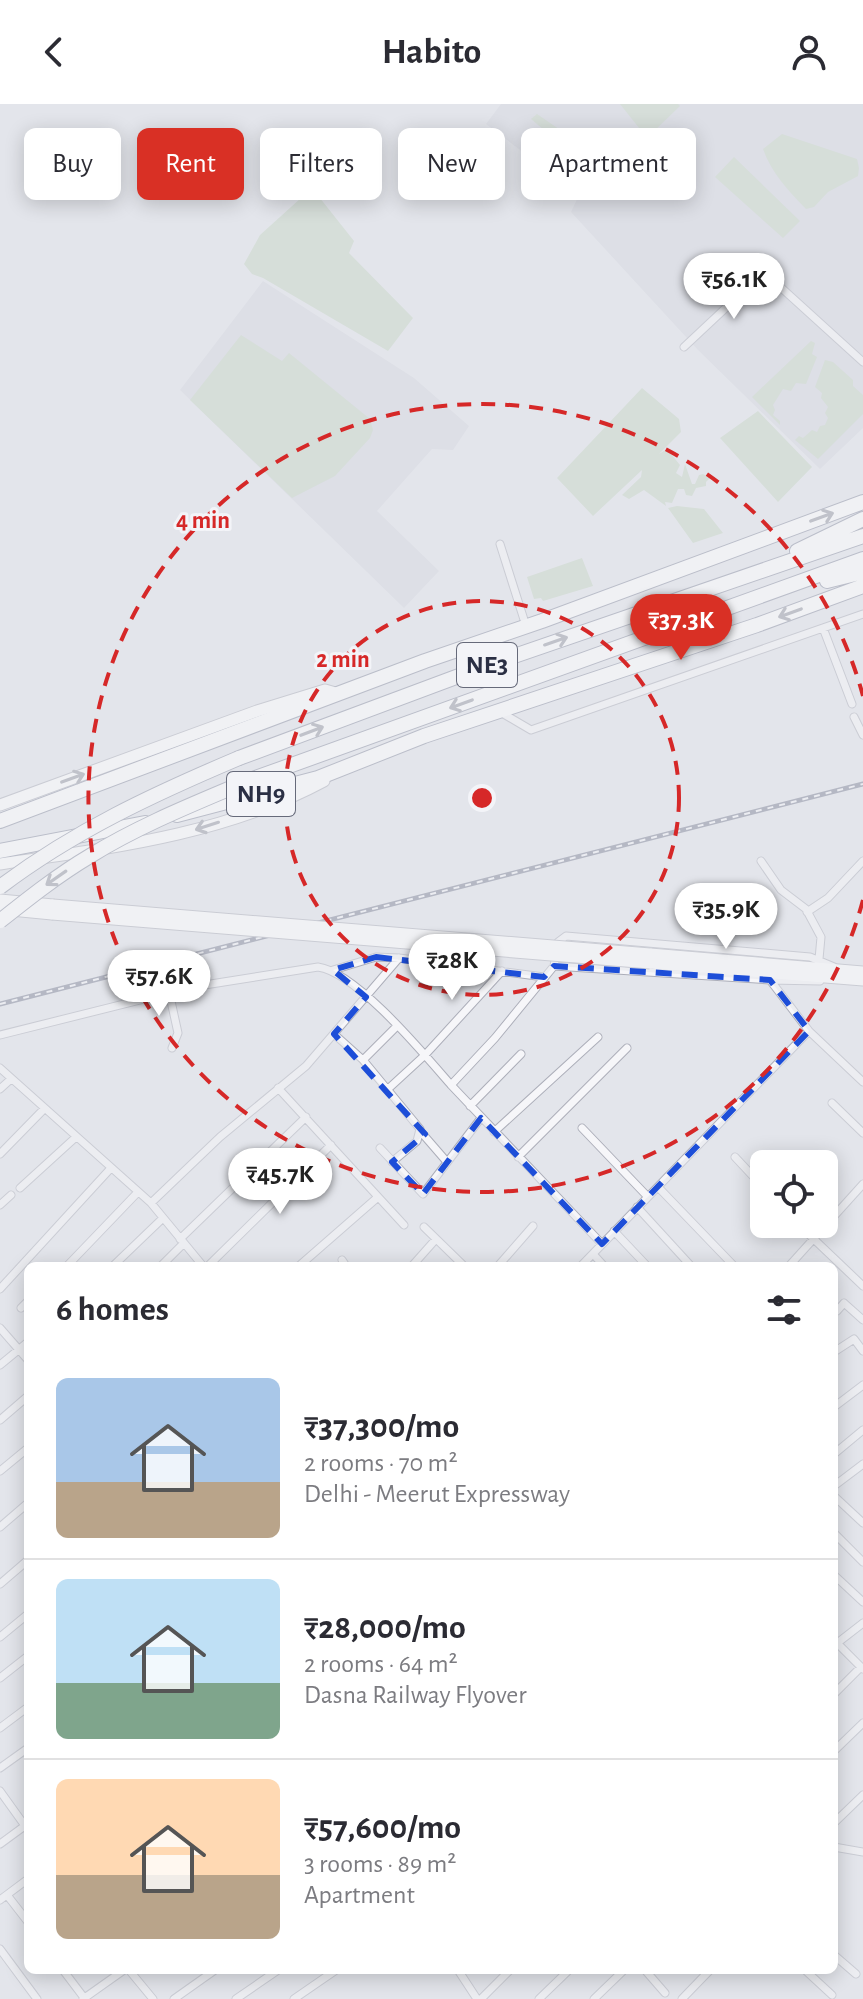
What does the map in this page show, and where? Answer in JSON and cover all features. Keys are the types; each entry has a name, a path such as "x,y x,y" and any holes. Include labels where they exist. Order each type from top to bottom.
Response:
{"highway":[{"name":"NH9","path":"0,821 863,502"},
{"path":"739,579 863,519"},
{"name":"NE3","path":"0,887 43,854 98,823 239,758 491,664 863,536"},
{"name":"NE3","path":"0,921 93,854 183,808 250,780 863,559"},
{"path":"745,602 863,572"},
{"name":"NH9","path":"2,850 93,835 224,805 318,778 424,736 757,625 863,586"}],"main road":[{"path":"0,805 257,711 325,690 339,694"},
{"path":"0,864 180,835 296,796 356,763"},
{"path":"0,900 800,969 863,980"},
{"path":"0,909 474,950 800,969"},
{"path":"836,973 863,972"}],"street":[{"path":"684,347 764,272 863,362"},
{"path":"500,544 526,626"},
{"path":"499,711 531,730 863,614"},
{"path":"823,628 852,704"},
{"path":"854,717 863,735"},
{"path":"761,861 781,890 807,912 821,937 819,959"},
{"path":"807,912 828,898 863,861"},
{"path":"451,1085 495,1038 554,966 558,942 566,936 785,954 819,959 836,973 812,982 554,966"},
{"path":"333,970 376,957 544,977"},
{"path":"151,1203 220,1137 306,1066 399,958"},
{"path":"0,1035 169,992 278,971 318,967 333,970 397,1026 602,1244"},
{"path":"388,1089 425,1055 502,971"},
{"path":"770,980 809,1031 863,1082"},
{"path":"169,992 178,1033 172,1048"},
{"path":"363,1060 397,1026"},
{"path":"585,1262 809,1031"},
{"path":"334,1034 363,1060 447,1162"},
{"path":"494,1132 598,1037"},
{"path":"518,1157 627,1048"},
{"path":"470,1106 521,1054"},
{"path":"0,1068 151,1203 201,1262"},
{"path":"0,1089 11,1079"},
{"path":"278,1088 404,1225"},
{"path":"832,1103 863,1133"},
{"path":"0,1154 44,1109"},
{"path":"164,1262 306,1117"},
{"path":"380,1148 423,1194 481,1118"},
{"path":"582,1128 648,1197"},
{"path":"392,1162 417,1141 421,1132"},
{"path":"20,1188 76,1137"},
{"path":"209,1262 331,1145"},
{"path":"735,1157 750,1173"},
{"path":"25,1262 111,1168"},
{"path":"793,1262 863,1184"},
{"path":"658,1187 730,1262"},
{"path":"71,1262 138,1192"},
{"path":"0,1205 11,1195"},
{"path":"304,1262 378,1197"},
{"path":"637,1207 687,1262"},
{"path":"117,1262 163,1218"},
{"path":"502,1262 533,1226"},
{"path":"424,1227 460,1262"},
{"path":"614,1231 643,1262"},
{"path":"416,1262 436,1239"},
{"path":"813,1240 837,1262"},
{"path":"593,1254 600,1262"},
{"path":"0,1289 24,1263"},
{"path":"838,1263 863,1286"},
{"path":"838,1310 844,1303 863,1320"},
{"path":"21,1308 24,1305"},
{"path":"0,1328 24,1356"},
{"path":"838,1349 854,1339 863,1351"},
{"path":"0,1365 24,1346"},
{"path":"838,1404 863,1385"},
{"path":"0,1420 24,1399"},
{"path":"838,1451 863,1430"},
{"path":"0,1471 24,1451"},
{"path":"838,1483 862,1466"},
{"path":"838,1500 863,1523"},
{"path":"0,1527 24,1506"},
{"path":"838,1537 863,1562"},
{"path":"0,1584 24,1563"},
{"path":"838,1580 863,1602"},
{"path":"0,1637 24,1617"},
{"path":"838,1642 863,1623"},
{"path":"838,1646 862,1668 838,1690"},
{"path":"0,1678 24,1659"},
{"path":"0,1728 24,1710"},
{"path":"838,1747 863,1723"},
{"path":"0,1768 24,1751"},
{"path":"1,1794 24,1822"},
{"path":"838,1819 863,1795"},
{"path":"0,1844 24,1828"},
{"path":"838,1848 863,1852"},
{"path":"24,1882 4,1897 24,1918"},
{"path":"0,1949 37,1999"},
{"path":"838,1958 856,1974"},
{"path":"66,1974 84,1999 121,1974"},
{"path":"131,1974 153,1999"},
{"path":"174,1999 209,1974"},
{"path":"236,1999 272,1974"},
{"path":"294,1999 305,1996 331,1974"},
{"path":"461,1974 479,1999 506,1974"},
{"path":"539,1999 565,1974"},
{"path":"594,1999 620,1974"},
{"path":"648,1974 665,1993"},
{"path":"682,1999 706,1974"},
{"path":"809,1974 832,1995"}],"highlighted area":[{"path":"376,957 544,977 554,966 770,980 809,1031 602,1244 481,1118 423,1194 392,1162 425,1134 334,1034 366,997 333,970"}],"shaded area":[{"path":"501,104 863,104 863,428 820,469 698,350 571,212 577,200 696,200 696,128 521,128 521,151 505,139 505,128 491,128 486,124"},
{"path":"263,281 414,378 469,426 453,450 432,449 377,511 439,571 404,608 180,390"}],"green space":[{"path":"620,104 680,106 657,128 639,128"},
{"path":"537,114 557,128 542,128 531,119"},
{"path":"782,134 857,159 858,176 828,192 814,207 806,209 776,174 763,149"},
{"path":"734,157 800,221 783,238 715,177"},
{"path":"299,200 322,200 354,241 349,253 413,318 388,351 252,274 244,264 260,235"},
{"path":"241,335 282,361 289,353 370,419 373,430 370,438 335,476 292,498 190,400"},
{"path":"811,341 815,343 812,354 817,357 806,384 796,383 791,391 783,389 773,405 773,415 780,425 752,397"},
{"path":"825,360 833,362 853,380 853,386 863,395 863,414 818,459 795,440 812,430 817,432 828,418 825,413 828,407 821,398 822,393 815,387"},
{"path":"642,388 679,419 681,432 659,454 667,449 680,465 676,473 682,477 685,464 692,484 699,475 710,478 706,486 696,488 692,496 686,495 684,489 678,489 672,503 665,502 666,506 644,490 629,499 622,495 641,477 642,470 593,516 557,478"},
{"path":"758,411 812,467 778,502 720,438"},
{"path":"668,508 704,509 723,533 693,543"},
{"path":"582,558 593,586 543,601 541,598 534,599 527,577"}],"railway":[{"path":"0,1004 863,784"}]}
